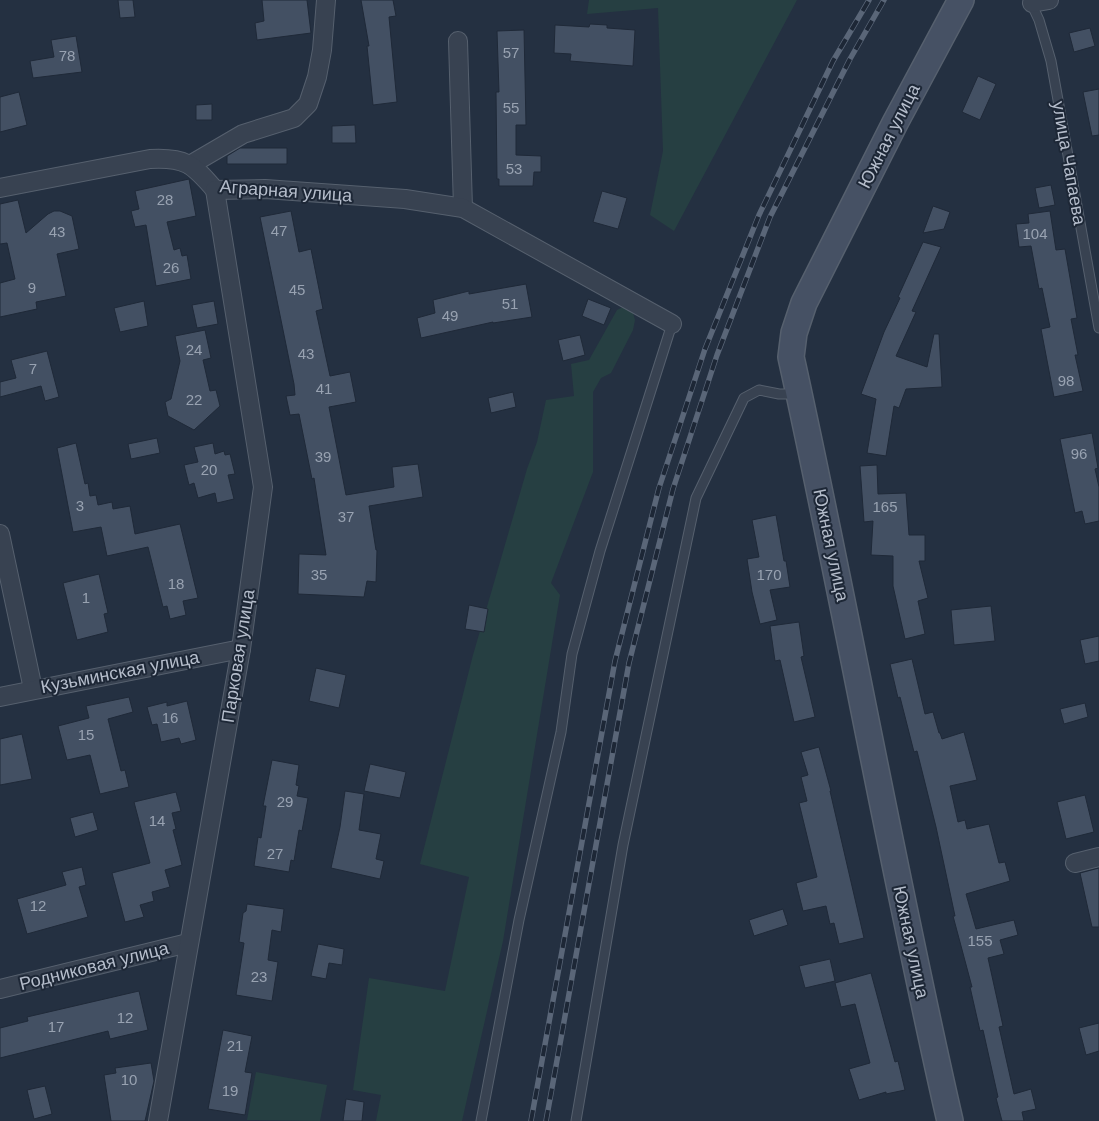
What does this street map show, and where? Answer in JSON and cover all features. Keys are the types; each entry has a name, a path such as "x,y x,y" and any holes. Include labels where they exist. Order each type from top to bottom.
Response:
{"street":[{"path":"190,165 243,134 294,118 308,104 317,77 322,50 326,0"},
{"name":"Южная улица","path":"950,1121 882,806 832,545 792,357 794,333 804,303 961,0"},
{"path":"458,41 463,208"},
{"name":"Аграрная улица","path":"0,188 150,159 170,158 190,165 199,171 215,190 274,190 405,199 463,208 672,324"},
{"name":"Парковая улица","path":"158,1121 240,649 263,487 215,190"},
{"path":"0,534 34,689"},
{"name":"Кузьминская улица","path":"0,697 240,649"},
{"path":"1075,863 1099,857"},
{"name":"Родниковая улица","path":"0,989 188,943"}],"lane":[{"name":"улица Чапаева","path":"1037,1 1051,61 1099,328"},
{"path":"481,1121 519,920 561,732 572,654 602,542 672,324"},
{"path":"576,1121 623,845 696,498 744,398 759,390 779,394 799,394"}],"green space":[{"path":"589,0 797,0 674,231 650,215 663,151 658,8 587,14"},
{"path":"623,307 633,313 635,320 633,330 611,373 601,378 593,392 593,472 551,583 560,595 503,941 462,1121 376,1121 381,1095 353,1090 369,978 445,991 469,877 420,864 473,655 527,469 537,442 546,400 574,396 571,364 589,360 617,310"},
{"path":"256,1072 327,1085 320,1121 247,1120"}],"building":[{"path":"118,0 133,0 135,17 120,18"},
{"path":"262,0 307,0 311,33 257,40 255,23 264,21"},
{"path":"361,0 393,0 396,16 389,17 397,102 373,105 367,46 369,46"},
{"path":"590,24 607,25 607,28 635,30 633,66 570,61 571,54 554,53 555,25 589,27"},
{"path":"1090,28 1095,46 1074,52 1069,33"},
{"path":"524,30 526,125 516,125 516,155 541,156 541,172 534,172 533,186 499,186 499,179 497,179 496,92 499,92 497,31"},
{"path":"76,36 82,72 33,78 30,61 54,57 51,40"},
{"path":"978,76 996,84 980,120 962,112"},
{"path":"1099,89 1099,135 1092,136 1083,92"},
{"path":"19,92 27,125 0,132 0,97"},
{"path":"212,104 212,120 196,120 196,105"},
{"path":"355,125 356,143 332,143 332,126"},
{"path":"240,148 287,148 287,164 227,164 227,156"},
{"path":"189,179 196,216 167,222 174,250 180,248 182,256 187,255 191,279 156,286 146,225 135,227 131,211 139,209 135,191"},
{"path":"1051,185 1055,205 1039,208 1035,188"},
{"path":"602,191 627,198 618,229 593,222"},
{"path":"18,200 26,233 54,211 60,211 72,216 79,249 57,254 66,296 36,302 37,309 0,317 0,283 15,279 7,243 0,244 0,204"},
{"path":"933,206 950,212 944,229 923,233"},
{"path":"291,211 299,252 311,249 323,309 316,311 330,376 350,372 356,402 329,407 346,495 394,487 392,467 418,464 423,497 369,506 377,550 376,582 367,581 364,597 298,594 299,554 326,555 314,478 312,479 299,414 290,415 286,396 295,395 294,384 260,217"},
{"path":"1050,211 1056,250 1065,249 1077,318 1071,319 1078,355 1075,355 1083,391 1054,397 1041,329 1050,327 1042,288 1039,289 1031,246 1019,247 1016,224 1029,223 1028,214"},
{"path":"923,242 941,247 912,311 916,312 896,356 927,367 934,334 939,334 942,387 906,389 899,408 894,406 886,456 867,453 876,399 861,394 884,332 900,298 898,297"},
{"path":"526,284 532,317 493,322 421,338 417,318 435,313 433,300 469,291 469,294"},
{"path":"588,299 611,308 604,325 582,316"},
{"path":"144,301 148,326 120,332 114,308"},
{"path":"214,301 218,324 197,328 192,305"},
{"path":"205,330 211,358 203,360 210,391 216,390 220,406 194,430 168,416 165,402 171,399 180,361 175,336"},
{"path":"580,335 585,355 563,361 558,340"},
{"path":"47,351 59,397 45,401 41,386 0,397 0,382 16,378 11,360"},
{"path":"513,392 516,407 491,413 488,398"},
{"path":"1092,433 1098,468 1095,469 1099,487 1099,521 1085,524 1082,511 1075,513 1060,439"},
{"path":"157,438 160,453 131,459 128,444"},
{"path":"76,443 85,484 88,483 90,496 96,495 98,505 112,502 113,509 130,506 135,534 180,524 198,598 183,601 186,615 170,619 167,606 163,607 148,547 107,556 101,527 73,532 57,448"},
{"path":"213,443 215,454 224,451 225,455 230,454 235,474 228,475 234,499 217,503 215,493 198,498 194,483 189,485 184,465 198,462 194,447"},
{"path":"877,465 878,494 906,493 909,535 925,535 925,561 919,561 928,598 918,601 925,634 905,639 893,586 893,556 871,555 873,521 864,522 860,466"},
{"path":"776,515 790,587 770,590 777,620 760,624 752,592 747,559 759,557 752,520"},
{"path":"99,574 108,613 104,614 108,632 77,640 63,583"},
{"path":"469,605 488,609 484,632 465,629"},
{"path":"991,606 995,641 954,645 951,610"},
{"path":"799,622 804,656 801,657 815,717 794,722 780,660 775,661 770,626"},
{"path":"1099,636 1099,661 1085,664 1080,640"},
{"path":"912,659 925,714 933,712 942,739 964,732 977,780 950,786 958,822 965,820 967,829 989,824 999,863 1005,862 1010,881 966,894 976,929 1014,920 1018,935 1000,940 1004,954 988,958 1003,1026 999,1027 1014,1094 1031,1089 1036,1109 1022,1112 1024,1121 1002,1121 983,1030 980,1031 970,987 972,987 953,916 955,916 936,827 917,751 914,752 900,697 898,698 890,664"},
{"path":"316,668 346,675 339,708 309,701"},
{"path":"129,697 133,712 108,719 121,771 125,770 129,787 100,794 90,755 67,760 58,726 89,718 86,706"},
{"path":"187,701 196,740 181,744 179,738 161,742 157,724 152,725 147,707 167,702 167,706"},
{"path":"1085,703 1088,717 1064,724 1060,709"},
{"path":"22,734 32,779 0,785 0,739"},
{"path":"819,747 831,791 864,938 839,944 834,923 830,924 826,906 803,911 796,883 817,877 799,803 807,801 801,777 808,775 801,752"},
{"path":"272,760 299,765 296,785 299,786 297,796 308,798 302,831 299,830 294,861 291,860 289,872 254,866 258,837 261,838 266,806 263,806"},
{"path":"370,764 406,772 400,798 364,791"},
{"path":"345,791 364,794 359,830 381,834 376,859 384,861 380,879 331,868 340,827"},
{"path":"176,792 181,811 172,813 176,829 173,830 182,865 165,870 170,887 152,892 154,901 140,905 144,917 125,922 112,873 150,863 134,802"},
{"path":"1085,795 1094,832 1066,839 1057,802"},
{"path":"93,812 98,830 75,837 70,818"},
{"path":"82,867 86,885 79,887 88,917 27,934 17,899 66,885 62,872"},
{"path":"1099,868 1099,927 1092,927 1080,873"},
{"path":"247,904 284,909 281,932 272,930 268,960 278,962 272,1001 236,995 244,943 239,942 243,913 246,911"},
{"path":"783,909 788,925 754,936 749,920"},
{"path":"318,944 344,949 342,965 329,963 326,979 311,976"},
{"path":"830,959 835,981 805,988 799,966"},
{"path":"871,973 895,1062 898,1061 905,1090 886,1094 886,1092 859,1100 849,1069 870,1063 855,1004 841,1007 835,983"},
{"path":"139,991 148,1030 110,1039 108,1031 0,1058 0,1028 28,1021 27,1017"},
{"path":"1099,1023 1099,1051 1086,1055 1079,1028"},
{"path":"223,1030 252,1036 245,1072 252,1073 245,1115 208,1109"},
{"path":"151,1063 154,1081 145,1121 111,1121 104,1075 116,1073 115,1068"},
{"path":"45,1086 52,1114 34,1119 27,1090"},
{"path":"346,1099 364,1102 362,1121 343,1121"}],"railway":[{"path":"531,1121 615,661 659,488 705,349 759,215 833,61 869,0"},
{"path":"546,1121 629,663 673,489 717,355 770,217 850,59 884,0"}]}
